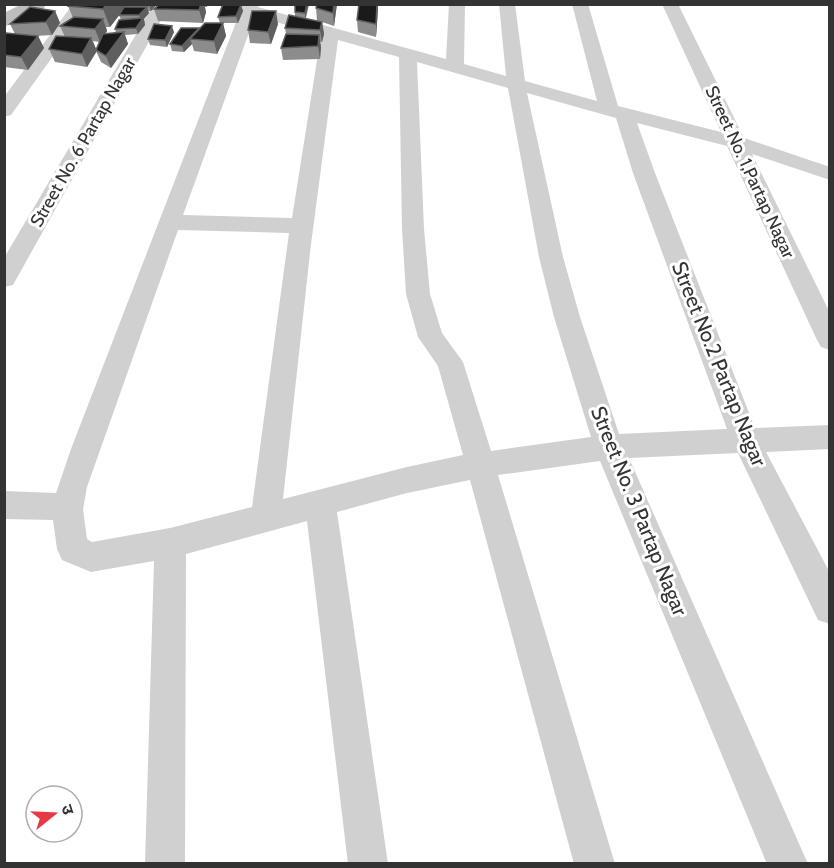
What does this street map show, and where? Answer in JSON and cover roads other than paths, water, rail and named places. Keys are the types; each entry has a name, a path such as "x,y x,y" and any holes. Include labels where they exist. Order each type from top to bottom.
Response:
{"street":[{"path":"4,7 10,4"},
{"path":"4,21 37,4"},
{"path":"4,111 82,4"},
{"name":"Street No. 6 Partap Nagar","path":"4,279 162,4"},
{"path":"455,66 458,4"},
{"name":"Street No. 3 Partap Nagar","path":"507,4 516,83 551,257 567,317 609,447 788,864"},
{"name":"Street No.2 Partap Nagar","path":"580,4 616,111 644,173 746,441 830,608"},
{"name":"Street No. 1,Partap Nagar","path":"670,4 830,340"},
{"path":"830,174 736,142 408,54 317,25 244,6 170,222 66,507 66,524 73,549 91,557 170,543 320,502 479,465 609,447 830,437"},
{"path":"267,516 270,475 302,226 317,25"},
{"path":"408,54 413,228 418,294 423,319 431,337 450,362 595,864"},
{"path":"170,222 302,226"},
{"path":"320,502 368,864"},
{"path":"4,505 66,507"},
{"path":"165,864 170,543"}]}
